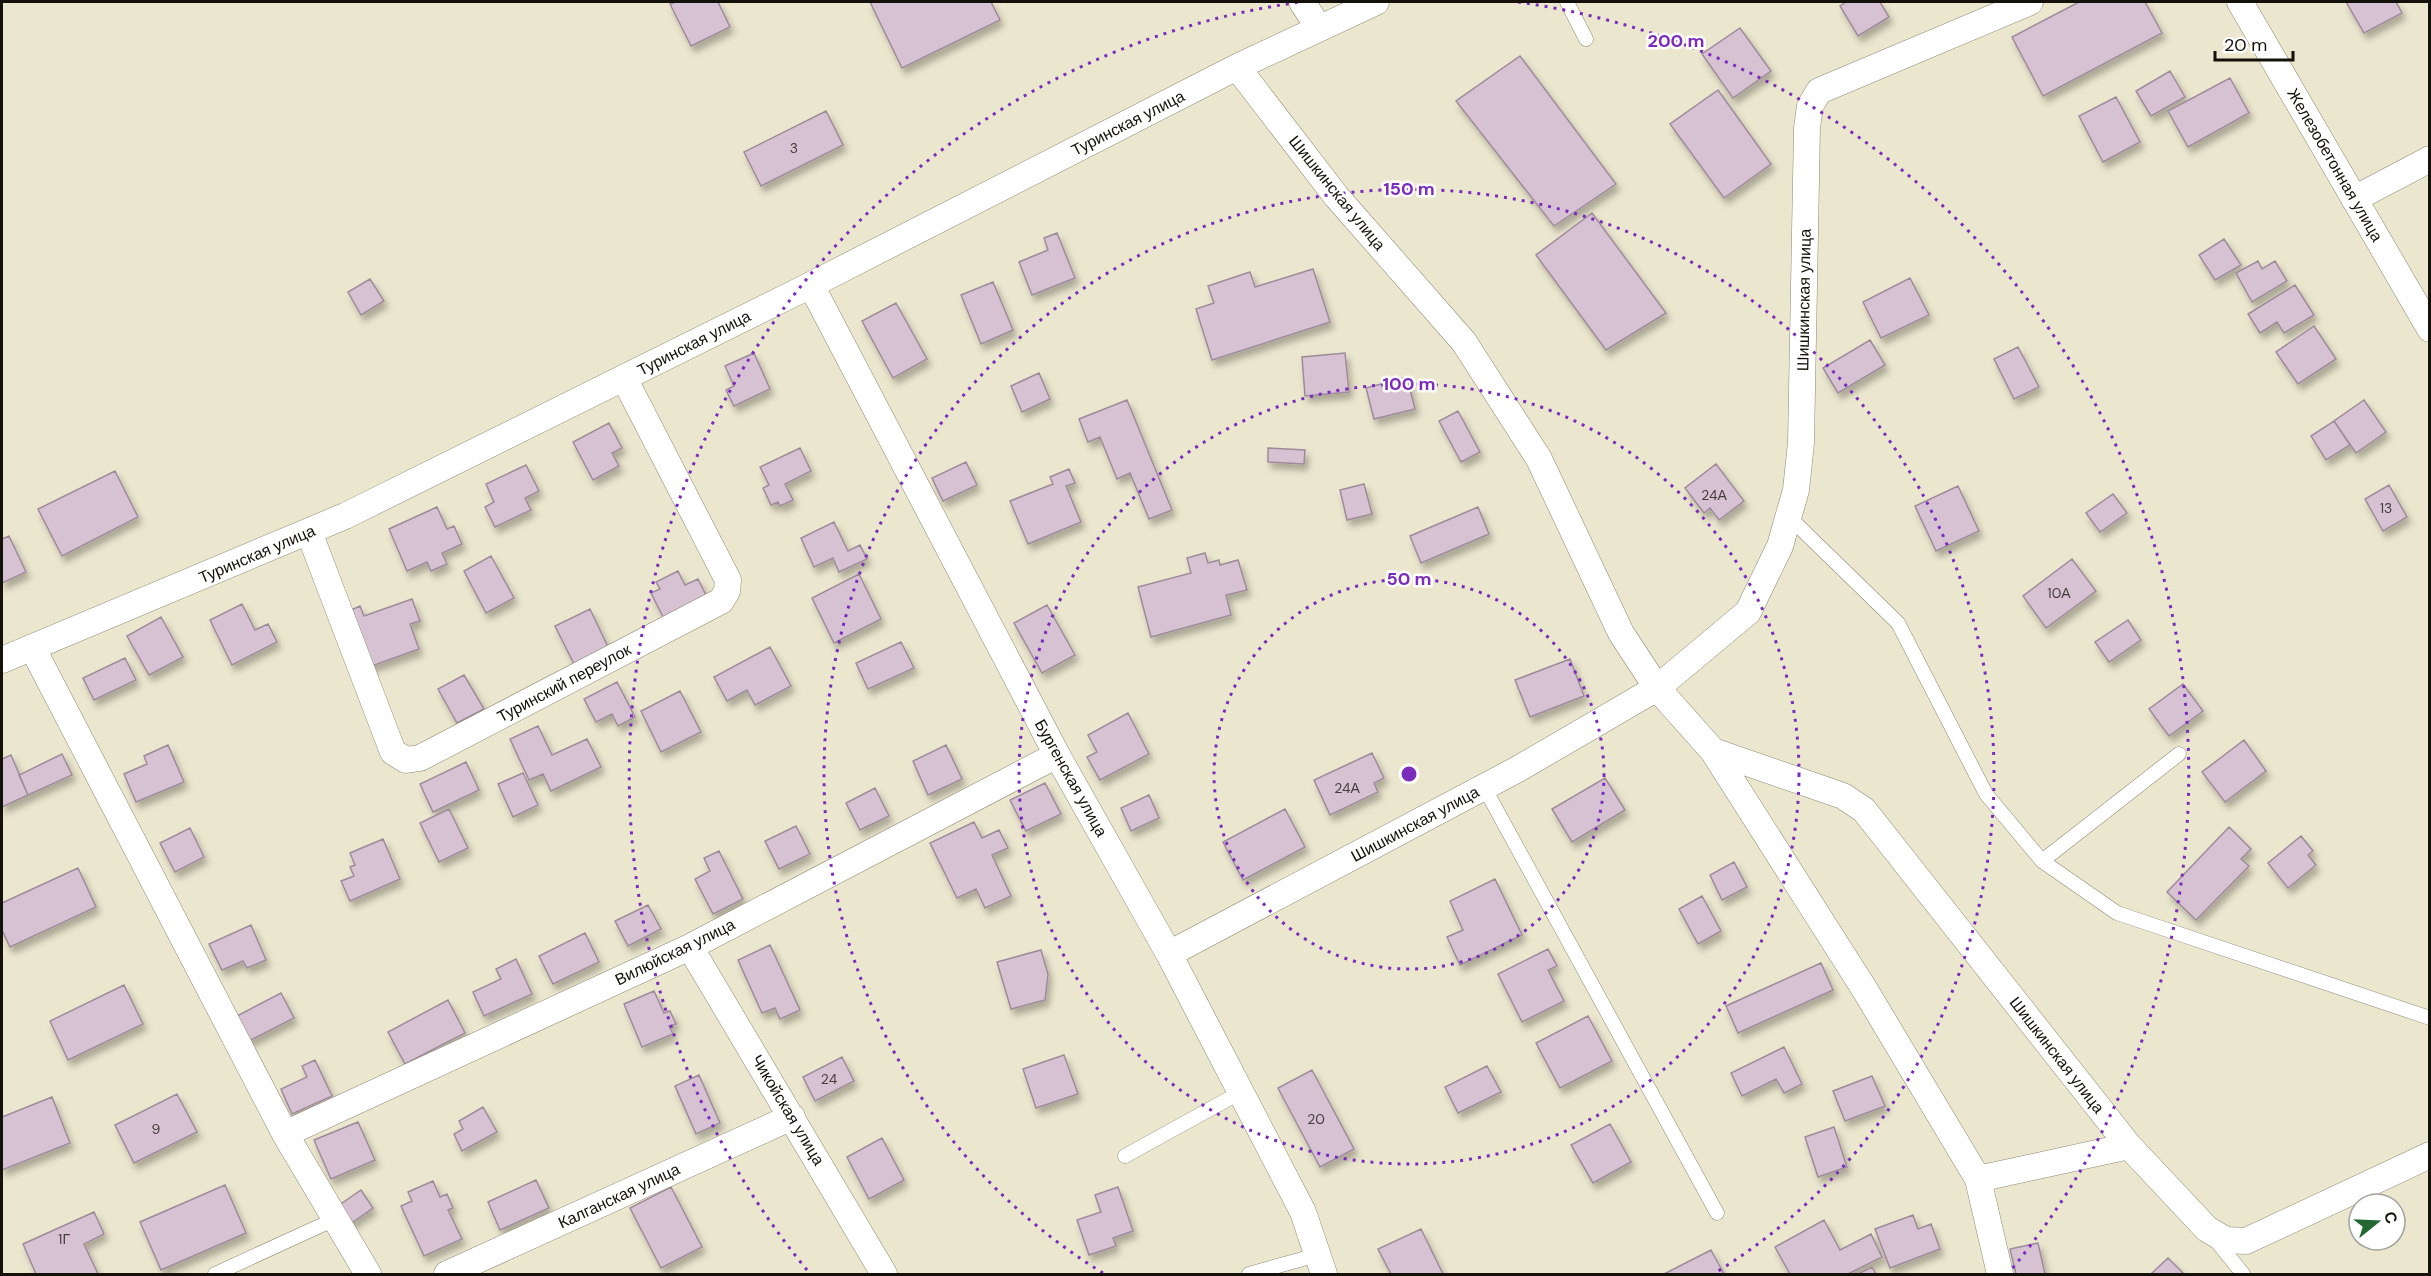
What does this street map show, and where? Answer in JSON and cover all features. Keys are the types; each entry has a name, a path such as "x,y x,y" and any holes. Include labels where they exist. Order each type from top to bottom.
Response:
{"street":[{"path":"1302,2 1319,28"},
{"name":"Туринская улица","path":"2,660 309,532 811,285 1237,67 1376,2"},
{"name":"Шишкинская улица","path":"1169,954 1484,787 1657,688 1748,612 1780,546 1796,490 1801,443 1807,128 1810,106 1819,92 2030,2"},
{"name":"Железобетонная улица","path":"2240,2 2430,329"},
{"name":"Шишкинская улица","path":"1237,67 1336,196 1464,342 1539,459 1621,633 1657,688 1713,751 1865,990 1978,1179 2000,1275"},
{"path":"2354,199 2430,159"},
{"name":"Бургенская улица","path":"811,285 1057,755 1169,954 1241,1092 1303,1212 1320,1265"},
{"name":"Туринский переулок","path":"309,532 393,752 406,760 420,758 721,601 727,591 728,580 624,378"},
{"path":"32,647 285,1134 368,1275"},
{"name":"Шишкинская улица","path":"1713,751 1843,796 1864,810 2129,1146 2207,1229 2226,1239 2246,1241 2430,1155"},
{"name":"Вилюйская улица","path":"285,1134 690,947 1057,755"},
{"name":"Чикойская улица","path":"690,947 884,1275"},
{"name":"Калганская улица","path":"447,1275 792,1117"},
{"path":"1978,1179 2129,1146"}],"lane":[{"path":"1567,2 1586,39"},
{"path":"1789,517 1898,623 1986,794 2042,861 2117,913 2430,1018"},
{"path":"2042,861 2180,754"},
{"path":"1484,787 1717,1213"},
{"path":"1125,1156 1241,1092"},
{"path":"215,1275 335,1219"},
{"path":"2207,1229 2243,1275"},
{"path":"1248,1275 1320,1265"}],"building":[{"path":"718,2 730,27 691,46 670,4"},
{"path":"870,2 991,2 1000,20 902,68"},
{"path":"1846,2 1880,2 1889,17 1858,36 1840,6"},
{"path":"2079,2 2145,2 2162,33 2043,96 2012,37"},
{"path":"2346,2 2396,2 2402,13 2364,33"},
{"path":"1740,28 1771,71 1733,98 1702,54"},
{"path":"1520,56 1616,184 1554,226 1456,101"},
{"path":"2170,71 2185,97 2151,116 2136,91"},
{"path":"2230,78 2249,113 2188,147 2168,111"},
{"path":"1718,90 1771,164 1724,198 1670,124"},
{"path":"2116,97 2140,142 2103,162 2079,116"},
{"path":"826,111 843,145 761,186 744,152"},
{"path":"1592,213 1666,313 1606,350 1536,255"},
{"path":"1057,233 1075,278 1032,295 1019,262 1048,250 1044,238"},
{"path":"2224,239 2241,265 2215,280 2199,255"},
{"path":"2258,261 2262,269 2275,261 2287,281 2252,302 2236,273"},
{"path":"1313,269 1330,322 1212,360 1196,309 1214,303 1208,286 1250,272 1255,287"},
{"path":"1910,278 1929,315 1881,338 1863,302"},
{"path":"370,279 384,301 361,315 348,292"},
{"path":"993,282 1013,330 981,344 961,295"},
{"path":"2295,285 2314,315 2284,333 2277,322 2260,333 2248,314"},
{"path":"896,303 927,359 893,378 862,321"},
{"path":"2314,326 2336,359 2298,384 2276,352"},
{"path":"1870,340 1885,365 1838,393 1823,368"},
{"path":"2018,347 2039,387 2014,399 1994,359"},
{"path":"754,353 770,389 734,406 726,390 734,386 725,366"},
{"path":"1345,353 1349,392 1305,396 1302,357"},
{"path":"1039,373 1050,399 1022,412 1011,386"},
{"path":"1407,377 1415,409 1374,419 1366,388"},
{"path":"1127,400 1172,510 1149,519 1130,473 1117,479 1100,437 1088,442 1079,419"},
{"path":"2364,400 2386,432 2356,453 2334,421"},
{"path":"1458,411 1480,452 1461,462 1439,421"},
{"path":"2334,421 2350,445 2326,460 2311,436"},
{"path":"609,423 622,448 612,453 619,466 593,480 573,442"},
{"path":"800,448 811,471 785,484 793,500 780,506 778,502 771,505 763,488 769,485 760,467"},
{"path":"1268,448 1305,450 1304,464 1268,462"},
{"path":"966,462 977,485 943,501 932,478"},
{"path":"1716,464 1744,501 1719,520 1710,508 1704,513 1685,488"},
{"path":"526,465 539,491 525,498 531,510 495,527 485,507 494,502 486,484"},
{"path":"1069,469 1075,483 1066,486 1081,522 1028,544 1010,501 1053,484 1050,477"},
{"path":"115,471 138,517 62,556 38,509"},
{"path":"1364,484 1372,514 1347,520 1340,490"},
{"path":"2389,485 2407,517 2383,531 2365,499"},
{"path":"1958,486 1979,531 1936,551 1915,506"},
{"path":"2113,494 2127,513 2100,532 2086,513"},
{"path":"437,507 447,529 454,526 462,544 442,553 447,564 431,571 427,562 407,571 389,529"},
{"path":"1478,507 1489,534 1421,563 1410,536"},
{"path":"834,522 848,551 860,545 867,559 839,572 833,558 814,567 801,538"},
{"path":"9,536 26,572 2,583 2,539"},
{"path":"1205,553 1208,563 1219,560 1220,565 1238,560 1247,590 1226,595 1231,615 1151,637 1138,587 1191,573 1187,558"},
{"path":"491,556 514,598 486,613 464,571"},
{"path":"2072,559 2096,591 2046,628 2023,596"},
{"path":"678,571 685,585 698,579 706,595 663,617 651,593 660,589 656,582"},
{"path":"859,574 881,619 834,643 812,598"},
{"path":"412,599 420,621 410,624 419,649 369,667 349,611 360,606 364,616"},
{"path":"242,604 255,630 268,624 277,642 232,665 210,620"},
{"path":"1047,605 1075,655 1042,673 1014,623"},
{"path":"590,609 608,647 574,664 555,626"},
{"path":"161,617 183,657 149,675 127,636"},
{"path":"2128,620 2141,640 2109,662 2095,642"},
{"path":"901,642 914,668 868,689 856,663"},
{"path":"770,647 791,686 755,705 747,690 727,701 714,677"},
{"path":"125,658 136,680 94,700 83,678"},
{"path":"1570,659 1584,696 1530,717 1515,680"},
{"path":"464,675 484,709 457,723 438,689"},
{"path":"617,682 635,717 618,726 612,714 596,722 584,699"},
{"path":"2183,684 2203,711 2169,736 2149,709"},
{"path":"680,691 701,732 661,752 641,711"},
{"path":"1128,713 1149,754 1100,780 1087,757 1097,752 1088,735"},
{"path":"538,726 552,755 587,739 601,767 551,791 543,774 529,780 510,739"},
{"path":"2244,740 2266,771 2225,802 2202,772"},
{"path":"168,745 184,782 136,802 124,774 147,764 144,756"},
{"path":"946,745 962,779 928,795 913,761"},
{"path":"1372,753 1384,778 1374,783 1378,792 1330,815 1314,780"},
{"path":"62,754 72,775 28,795 19,775"},
{"path":"11,755 28,795 2,807 2,759"},
{"path":"466,762 479,790 433,812 420,784"},
{"path":"523,773 538,805 513,817 498,784"},
{"path":"1605,778 1625,810 1572,842 1552,809"},
{"path":"1045,783 1061,814 1026,831 1010,800"},
{"path":"875,788 889,816 860,830 846,803"},
{"path":"1149,795 1159,818 1131,831 1121,808"},
{"path":"449,809 468,848 439,862 420,823"},
{"path":"1285,809 1305,847 1243,880 1223,842"},
{"path":"974,822 982,838 999,830 1008,848 992,855 1011,896 985,908 976,889 957,898 930,843"},
{"path":"796,826 810,854 779,869 765,841"},
{"path":"2229,827 2251,849 2241,859 2249,866 2196,920 2167,892"},
{"path":"190,828 204,857 175,872 160,843"},
{"path":"2301,836 2313,851 2308,855 2316,865 2288,888 2268,863"},
{"path":"383,839 400,879 350,901 341,881 354,876 350,867 355,865 350,853"},
{"path":"719,851 743,899 713,914 695,879 710,871 704,858"},
{"path":"1734,862 1747,887 1722,900 1710,875"},
{"path":"78,868 96,907 10,947 2,930 2,903"},
{"path":"1495,879 1522,935 1460,965 1447,937 1463,930 1450,901"},
{"path":"1702,896 1721,931 1698,944 1679,909"},
{"path":"648,905 661,929 628,946 615,921"},
{"path":"251,925 266,960 247,968 243,961 222,970 209,944"},
{"path":"585,933 599,962 553,984 539,956"},
{"path":"770,945 800,1010 780,1019 775,1008 762,1013 738,960"},
{"path":"1548,949 1557,966 1548,970 1564,1001 1522,1022 1498,974"},
{"path":"1041,950 1048,974 1045,1000 1011,1009 997,962"},
{"path":"516,959 532,994 484,1016 473,992 501,979 496,969"},
{"path":"1821,963 1833,990 1738,1033 1726,1006"},
{"path":"124,985 143,1024 68,1060 50,1021"},
{"path":"654,991 664,1013 670,1011 676,1024 669,1026 673,1034 642,1047 624,1004"},
{"path":"281,993 294,1018 247,1042 235,1017"},
{"path":"448,1000 465,1033 405,1064 388,1032"},
{"path":"1588,1016 1612,1061 1560,1088 1536,1043"},
{"path":"1784,1047 1802,1084 1784,1093 1776,1079 1742,1096 1731,1073"},
{"path":"1064,1055 1078,1094 1036,1108 1023,1069"},
{"path":"842,1057 854,1081 815,1101 803,1077"},
{"path":"315,1060 332,1096 292,1114 281,1089 307,1077 302,1066"},
{"path":"1487,1066 1501,1092 1458,1113 1445,1087"},
{"path":"1312,1070 1354,1149 1320,1167 1278,1088"},
{"path":"699,1075 720,1123 696,1134 675,1086"},
{"path":"1872,1076 1885,1106 1845,1121 1833,1091"},
{"path":"177,1094 197,1132 134,1163 115,1125"},
{"path":"52,1097 70,1143 2,1170 2,1117"},
{"path":"483,1107 497,1132 462,1151 454,1134 463,1129 459,1121"},
{"path":"358,1122 375,1160 331,1179 314,1140"},
{"path":"1610,1124 1631,1162 1593,1183 1571,1145"},
{"path":"1834,1127 1847,1167 1818,1177 1805,1137"},
{"path":"882,1138 904,1180 869,1199 847,1157"},
{"path":"536,1180 549,1208 500,1230 488,1202"},
{"path":"433,1181 440,1197 447,1194 453,1208 448,1210 462,1239 424,1256 401,1206 412,1201 408,1192"},
{"path":"225,1185 246,1233 161,1270 140,1222"},
{"path":"671,1187 702,1247 661,1268 630,1208"},
{"path":"1118,1187 1133,1231 1113,1238 1116,1246 1089,1255 1077,1220 1101,1212 1095,1195"},
{"path":"361,1190 373,1208 350,1224 338,1206"},
{"path":"94,1212 104,1234 84,1244 98,1274 36,1274 23,1244"},
{"path":"1913,1215 1918,1229 1931,1224 1940,1249 1890,1268 1875,1229"},
{"path":"1824,1220 1840,1250 1871,1234 1882,1257 1848,1274 1790,1274 1775,1247"},
{"path":"1421,1229 1443,1274 1391,1274 1378,1249"},
{"path":"2038,1243 2045,1274 2016,1274 2010,1249"},
{"path":"1711,1250 1724,1274 1664,1274"},
{"path":"2168,1258 2184,1274 2151,1274"},
{"path":"1872,1267 1876,1274 1858,1274"}]}
